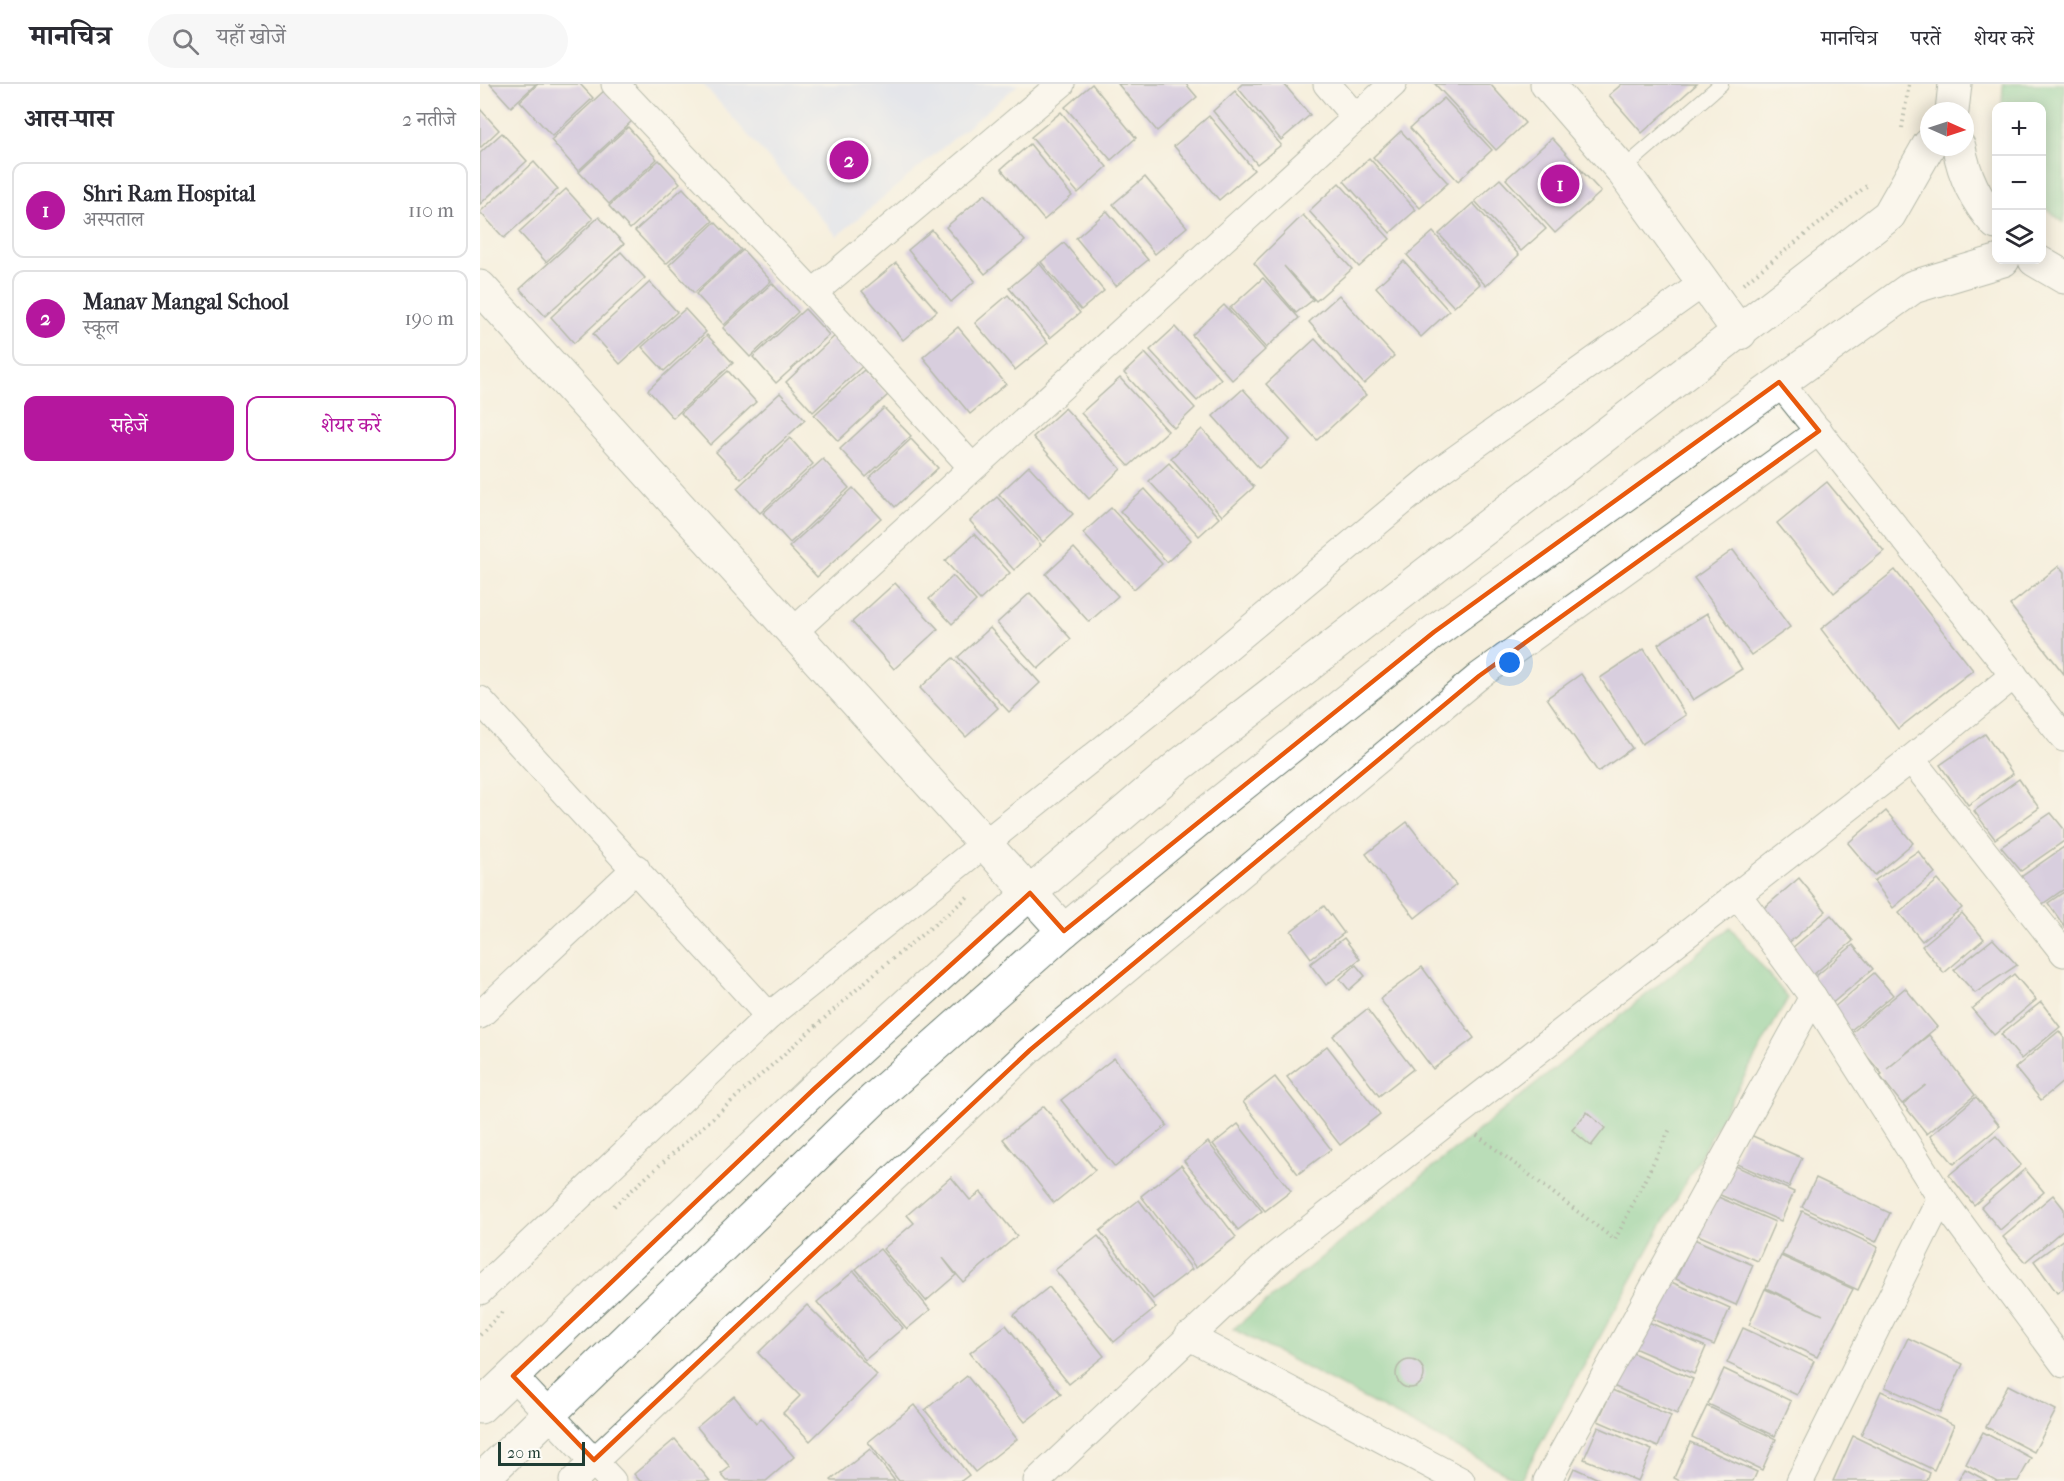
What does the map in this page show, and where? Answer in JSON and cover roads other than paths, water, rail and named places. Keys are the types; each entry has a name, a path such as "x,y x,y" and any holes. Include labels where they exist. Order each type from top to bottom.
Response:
{"street":[{"path":"615,84 813,293 972,467"},
{"path":"813,293 1060,84"},
{"path":"1327,84 1356,118"},
{"path":"793,633 1393,84"},
{"path":"1547,84 1622,170 1702,284 1740,333"},
{"path":"480,1407 814,1089 1030,893 1190,757 1740,333 1889,215 1914,141"},
{"path":"1961,156 1963,169 1983,209 1992,219"},
{"path":"480,1481 874,1099 1064,932 1203,816 1434,632 1913,287 1992,263"},
{"path":"2042,264 2064,276"},
{"path":"480,1291 769,1016 1166,699 1439,471 1702,284"},
{"path":"480,287 1064,932"},
{"path":"1779,382 2064,738"},
{"path":"573,1481 1030,1050 1479,676 1819,431"},
{"path":"1037,1481 1274,1257 1911,759 2014,675"},
{"path":"480,700 769,1016"},
{"path":"1911,759 2064,953"},
{"path":"480,1015 636,868"},
{"path":"1737,894 1813,997 1941,1198 2064,1364"},
{"path":"1547,1481 1813,997"},
{"path":"1800,1481 1941,1198"},
{"path":"1188,1336 1461,1481"},
{"path":"513,1376 612,1481"}],"lane":[{"path":"1622,170 1721,84"}],"place":[{"name":"Manav Mangal School","path":"849,160"},
{"name":"Shri Ram Hospital","path":"1560,184"}]}
